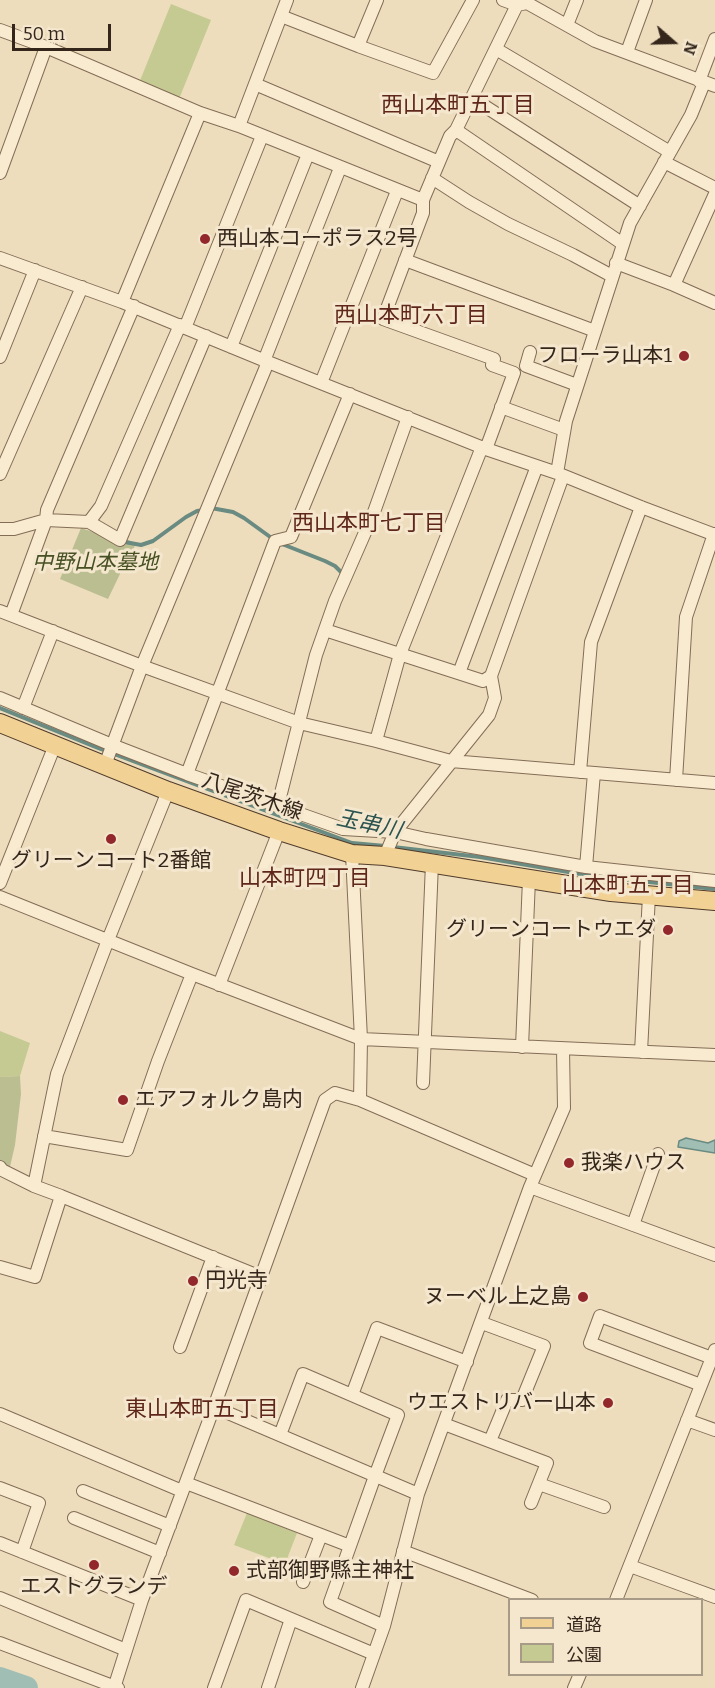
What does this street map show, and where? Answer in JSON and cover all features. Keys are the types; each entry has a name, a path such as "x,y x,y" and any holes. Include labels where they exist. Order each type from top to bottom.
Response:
{"main road":[{"name":"八尾茨木線","path":"0,723 56,745 109,754 168,791 279,831 352,854 385,856 611,892 715,901"}],"street":[{"path":"239,126 287,0"},
{"path":"358,46 377,0"},
{"path":"281,16 433,73 472,0"},
{"path":"503,0 517,5 527,3 595,41 706,83"},
{"path":"567,26 576,0"},
{"path":"627,52 645,0"},
{"path":"376,741 400,654 513,374 492,365 494,359 383,320 423,213 423,200 432,178 450,136 456,130 517,5"},
{"path":"0,30 46,47 200,113 239,126 423,200"},
{"path":"385,856 395,832 489,715 495,698 492,676 560,475 564,430 616,263 630,223 691,115 706,83 715,39"},
{"path":"0,173 46,47"},
{"path":"496,49 715,188"},
{"path":"255,84 439,162"},
{"path":"472,98 640,206"},
{"path":"200,113 47,510 46,520 5,613 141,666 299,723 451,761 715,783"},
{"path":"456,130 623,244"},
{"path":"89,522 101,506 183,327 262,136"},
{"path":"231,347 308,154"},
{"path":"109,754 141,666 266,361 340,168"},
{"path":"432,178 508,224 612,276"},
{"path":"321,383 397,191"},
{"path":"674,285 715,194"},
{"path":"0,258 128,304 484,448 537,466 715,535 686,617 676,780"},
{"path":"405,260 595,331"},
{"path":"616,263 715,303"},
{"path":"0,357 35,270"},
{"path":"0,474 82,287"},
{"path":"0,529 14,529 46,520 89,522 120,540 206,336"},
{"path":"530,352 526,366 577,385"},
{"path":"188,774 275,541 291,537 350,394"},
{"path":"501,407 564,430"},
{"path":"278,805 316,655 335,601 374,512 408,417"},
{"path":"459,673 537,466"},
{"path":"580,772 591,642 641,507"},
{"path":"325,630 483,681 492,676"},
{"path":"23,708 52,631"},
{"path":"0,698 109,754 188,774 343,829 395,832 586,867 715,881"},
{"path":"0,883 56,745"},
{"path":"586,867 594,773"},
{"path":"34,1186 57,1074 168,791"},
{"path":"219,985 279,831"},
{"path":"352,854 361,1039 360,1100"},
{"path":"423,1083 432,863"},
{"path":"522,1047 529,879"},
{"path":"641,1052 649,895"},
{"path":"0,897 361,1039 715,1055"},
{"path":"44,1136 127,1150 192,974"},
{"path":"362,1688 384,1626 418,1494 530,1187 564,1108 563,1049"},
{"path":"0,1643 115,1688 142,1600 326,1100 335,1093 360,1100 536,1175"},
{"path":"633,1225 658,1155"},
{"path":"0,1167 34,1186 261,1277"},
{"path":"530,1187 715,1255"},
{"path":"0,1267 35,1277 61,1196"},
{"path":"180,1347 213,1257"},
{"path":"616,1598 630,1566 687,1420 701,1385 713,1354 600,1316 590,1342 701,1385"},
{"path":"482,1323 544,1346 522,1400 507,1400 490,1441"},
{"path":"352,1395 377,1328 467,1362"},
{"path":"280,1436 303,1374 398,1415 330,1602 384,1626"},
{"path":"214,1407 418,1494"},
{"path":"0,1414 184,1487 350,1546"},
{"path":"687,1420 715,1430"},
{"path":"444,1424 547,1462 531,1503"},
{"path":"539,1484 604,1508"},
{"path":"0,1488 39,1503 22,1552"},
{"path":"83,1491 170,1526"},
{"path":"74,1518 160,1553"},
{"path":"303,1582 321,1535"},
{"path":"0,1543 142,1600"},
{"path":"403,1551 529,1598"},
{"path":"630,1566 715,1597"},
{"path":"0,1598 126,1650"},
{"path":"214,1688 246,1600 374,1654"},
{"path":"270,1687 291,1619"}],"green space":[{"path":"171,4 211,20 179,99 139,83"},
{"name":"中野山本墓地","path":"81,528 135,543 108,599 60,579"},
{"path":"0,1031 30,1043 20,1076 0,1077"},
{"path":"20,1076 21,1094 15,1145 9,1171 0,1163 0,1077"},
{"path":"247,1513 297,1533 285,1564 234,1545"}],"water":[{"path":"686,1138 708,1143 715,1140 715,1153 678,1147 679,1141"}],"waterway":[{"path":"211,508 233,512 273,539"},
{"path":"125,542 141,545 153,541 186,517 204,510"},
{"path":"282,544 325,561 342,573"},
{"name":"玉串川","path":"0,708 98,748 352,843 385,846"},
{"name":"玉串川","path":"393,847 480,857 592,876 715,889"},
{"path":"0,1679 26,1688"}],"place":[{"name":"西山本コーポラス2号","path":"205,239"},
{"name":"フローラ山本1","path":"684,356"},
{"name":"グリーンコート2番館","path":"111,839"},
{"name":"グリーンコートウエダ","path":"668,930"},
{"name":"エアフォルク島内","path":"123,1100"},
{"name":"我楽ハウス","path":"569,1163"},
{"name":"円光寺","path":"193,1281"},
{"name":"ヌーベル上之島","path":"583,1297"},
{"name":"ウエストリバー山本","path":"608,1403"},
{"name":"エストグランデ","path":"94,1565"},
{"name":"式部御野縣主神社","path":"234,1571"}],"district":[{"name":"西山本町五丁目","path":"458,106"},
{"name":"西山本町六丁目","path":"411,316"},
{"name":"西山本町七丁目","path":"369,524"},
{"name":"山本町四丁目","path":"305,879"},
{"name":"山本町五丁目","path":"628,886"},
{"name":"東山本町五丁目","path":"202,1410"}]}
